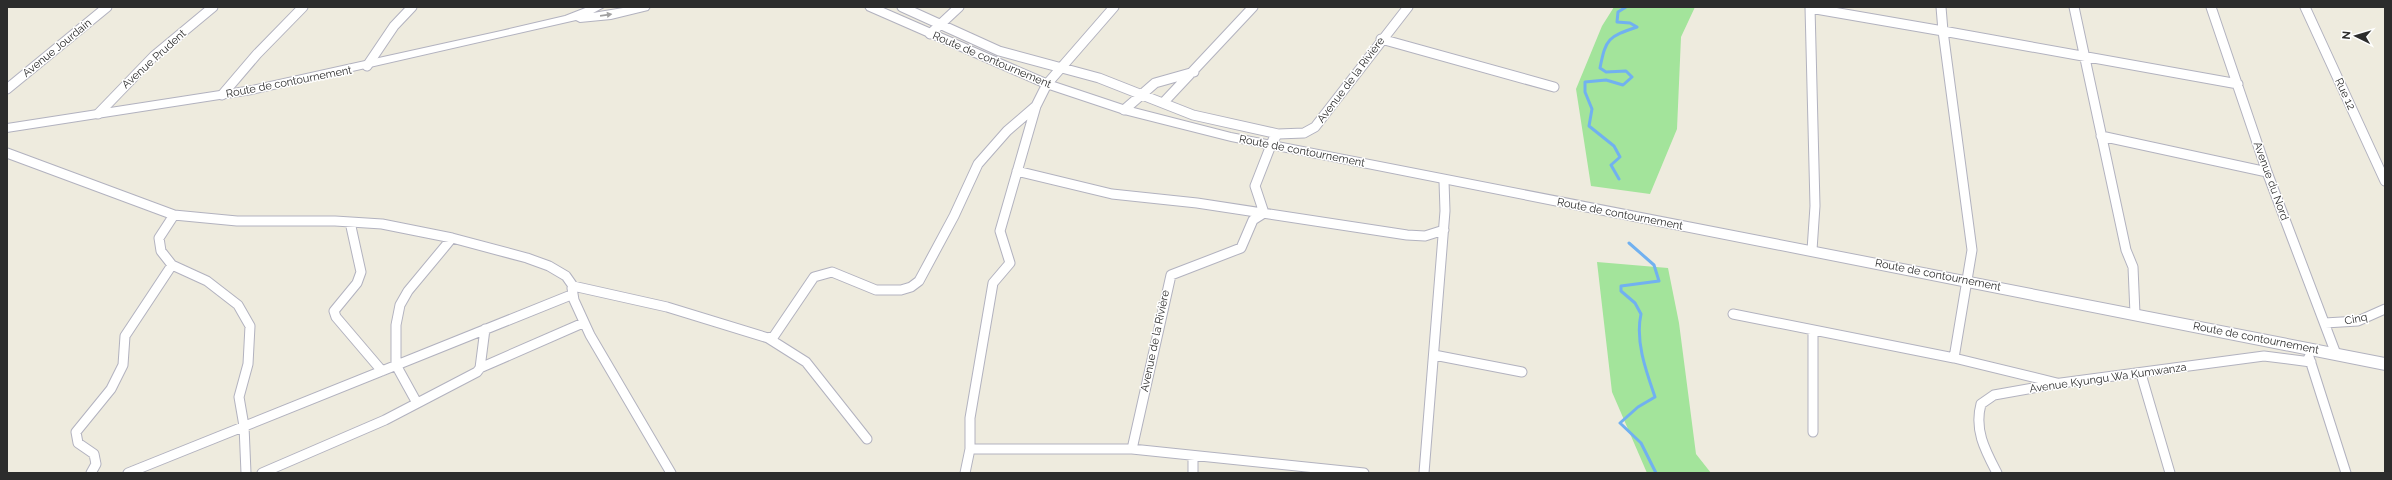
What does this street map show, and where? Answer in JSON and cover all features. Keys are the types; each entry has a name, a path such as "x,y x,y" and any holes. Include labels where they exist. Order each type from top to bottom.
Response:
{"street":[{"name":"Avenue Jourdain","path":"7,90 108,7"},
{"name":"Avenue Prudent","path":"98,114 154,56 213,7"},
{"path":"222,95 257,54 303,7"},
{"path":"367,66 394,26 412,7"},
{"name":"Route de contournement","path":"568,19 598,7"},
{"name":"Route de contournement","path":"7,128 222,95 367,66 568,19 611,15 644,7"},
{"name":"Route de contournement","path":"871,7 1047,84 1124,110 1271,146 1444,181 1812,250 2385,364"},
{"name":"Avenue de la Rivière","path":"902,7 998,51 1060,69 1099,78 1193,115 1278,134 1304,133 1315,127 1381,39 1408,7"},
{"path":"930,34 959,7"},
{"path":"965,473 970,449 970,418 993,283 1010,263 1000,231 1036,106 1047,84 1114,7"},
{"path":"1163,103 1194,72 1253,7"},
{"path":"1812,250 1815,206 1810,7 2238,84"},
{"path":"1941,7 1972,250 1954,358"},
{"path":"2074,7 2083,56 2126,250 2133,267 2134,314"},
{"name":"Avenue du Nord","path":"2211,7 2267,172 2336,354"},
{"name":"Rue 12","path":"2305,7 2385,181"},
{"path":"1381,39 1554,87"},
{"path":"1124,110 1140,93 1165,77 1194,72"},
{"path":"768,338 774,336 814,277 832,272 876,290 901,290 911,287 919,281 954,216 978,164 1007,130 1036,106"},
{"path":"1264,213 1255,186 1271,146 1278,134"},
{"path":"2101,136 2267,172"},
{"path":"7,153 174,214 237,221 350,222 382,224 452,238 527,258 550,266 566,276 583,322 671,473"},
{"path":"1017,170 1112,194 1264,213 1425,236 1444,230"},
{"path":"1424,473 1444,230 1444,181"},
{"name":"Avenue de la Rivière","path":"1132,449 1168,279 1172,275 1241,248 1253,220 1264,213"},
{"path":"174,214 159,238 161,251 172,266 213,286 238,305 250,326 248,364 239,397 244,426 246,473"},
{"path":"350,222 361,272 360,279 336,306 334,311 336,317 382,371"},
{"path":"417,402 396,365 396,325 400,305 408,292 452,238"},
{"path":"91,473 96,464 94,454 78,443 76,432 111,389 122,365 125,336 172,266"},
{"path":"128,473 485,329 572,291 667,307 768,338 806,362 867,439"},
{"name":"Cinq","path":"2325,323 2358,321 2385,309"},
{"path":"1733,314 1813,332 1954,358 2061,383"},
{"path":"262,473 385,420 417,402 468,377 480,368 583,322"},
{"path":"480,368 485,329"},
{"path":"1813,332 1813,432"},
{"path":"2306,348 2346,473"},
{"path":"1434,355 1522,372"},
{"name":"Avenue Kyungu Wa Kumwanza","path":"1997,473 1980,440 1977,421 1981,404 1994,395 2061,383 2141,374 2264,356 2282,357 2311,362"},
{"path":"2141,374 2148,392 2170,473"},
{"path":"970,449 1132,449 1364,473"},
{"path":"1193,456 1193,473"}],"green space":[{"path":"1614,7 1695,7 1681,37 1677,129 1650,194 1591,186 1576,89 1602,26"},
{"path":"1597,262 1668,268 1679,323 1696,454 1711,473 1647,473 1612,392"}],"waterway":[{"path":"1619,179 1611,165 1620,157 1614,146 1589,126 1592,109 1585,92 1585,82 1606,80 1623,85 1632,77 1626,71 1606,72 1600,68 1604,50 1610,40 1620,33 1637,27 1630,23 1617,22 1618,12 1626,7"},
{"path":"1629,243 1654,265 1659,281 1621,286 1621,291 1635,303 1641,314 1639,335 1640,345 1655,397 1638,407 1620,423 1641,443 1656,473"}]}
